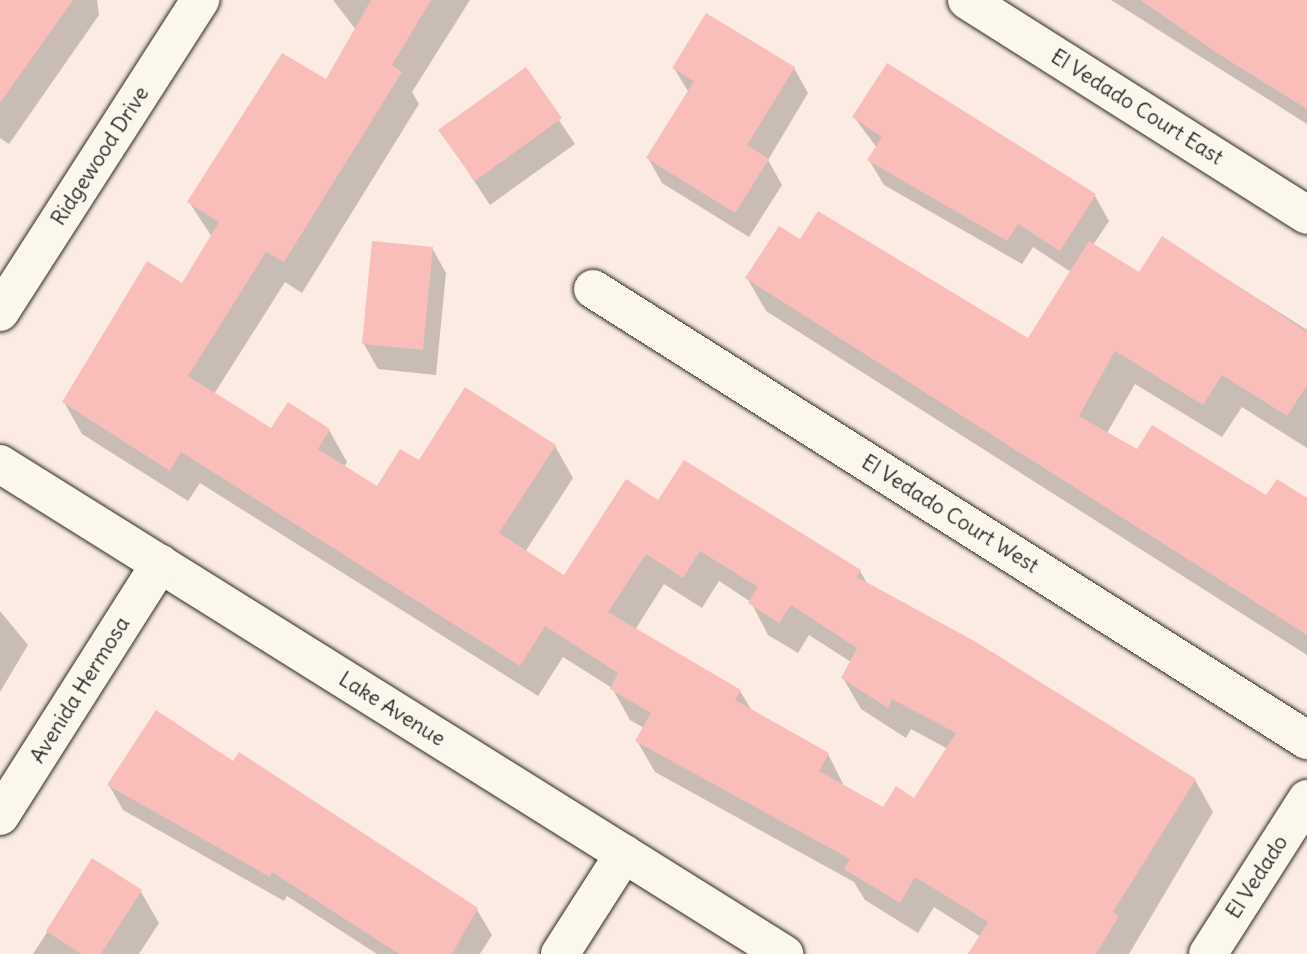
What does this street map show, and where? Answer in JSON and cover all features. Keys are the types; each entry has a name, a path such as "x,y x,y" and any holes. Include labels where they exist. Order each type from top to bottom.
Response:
{"street":[{"name":"Ridgewood Drive","path":"0,312 200,0"},
{"name":"El Vedado Court East","path":"967,0 1307,215"},
{"name":"El Vedado Court West","path":"593,289 1307,740"},
{"name":"Lake Avenue","path":"0,464 784,954"},
{"name":"Avenida Hermosa","path":"0,816 160,564"},
{"name":"El Vedado","path":"1208,954 1307,799"},
{"path":"560,954 624,854"}],"building":[{"path":"0,0 73,0 0,103"},
{"path":"371,0 431,0 392,65 402,72 284,262 266,252 188,376 271,428 288,402 330,429 318,449 377,486 400,449 419,460 465,387 556,445 499,533 564,575 626,479 658,500 684,460 861,570 857,577 976,642 1196,779 1113,912 1119,916 1096,954 968,954 988,922 915,877 900,903 844,869 850,859 635,741 651,713 610,689 618,673 545,626 520,666 181,452 170,471 62,402 147,261 182,283 219,222 187,202 282,53 326,79","holes":["700,551 758,587 748,603 779,623 791,605 857,648 841,678 888,708 892,699 956,733 914,798 896,786 883,807 819,771 829,753 735,700 741,690 608,612 646,554 683,578"]},
{"path":"1140,0 1307,0 1307,109 1220,55"},
{"path":"706,13 795,67 747,145 769,159 735,213 646,158 694,81 672,68"},
{"path":"887,63 1096,194 1060,251 1018,224 1007,241 867,160 882,137 852,117"},
{"path":"526,67 562,118 475,181 438,130"},
{"path":"818,211 1028,338 1089,241 1139,272 1162,236 1307,332 1307,385 1287,416 1222,375 1203,405 1115,351 1079,416 1137,449 1152,425 1266,495 1277,479 1307,498 1307,635 745,278 779,226 800,239"},
{"path":"372,241 433,247 423,350 362,344"},
{"path":"156,710 233,761 239,752 478,908 452,954 399,954 272,872 270,877 107,785"},
{"path":"92,858 142,890 101,954 81,954 46,931"}]}
